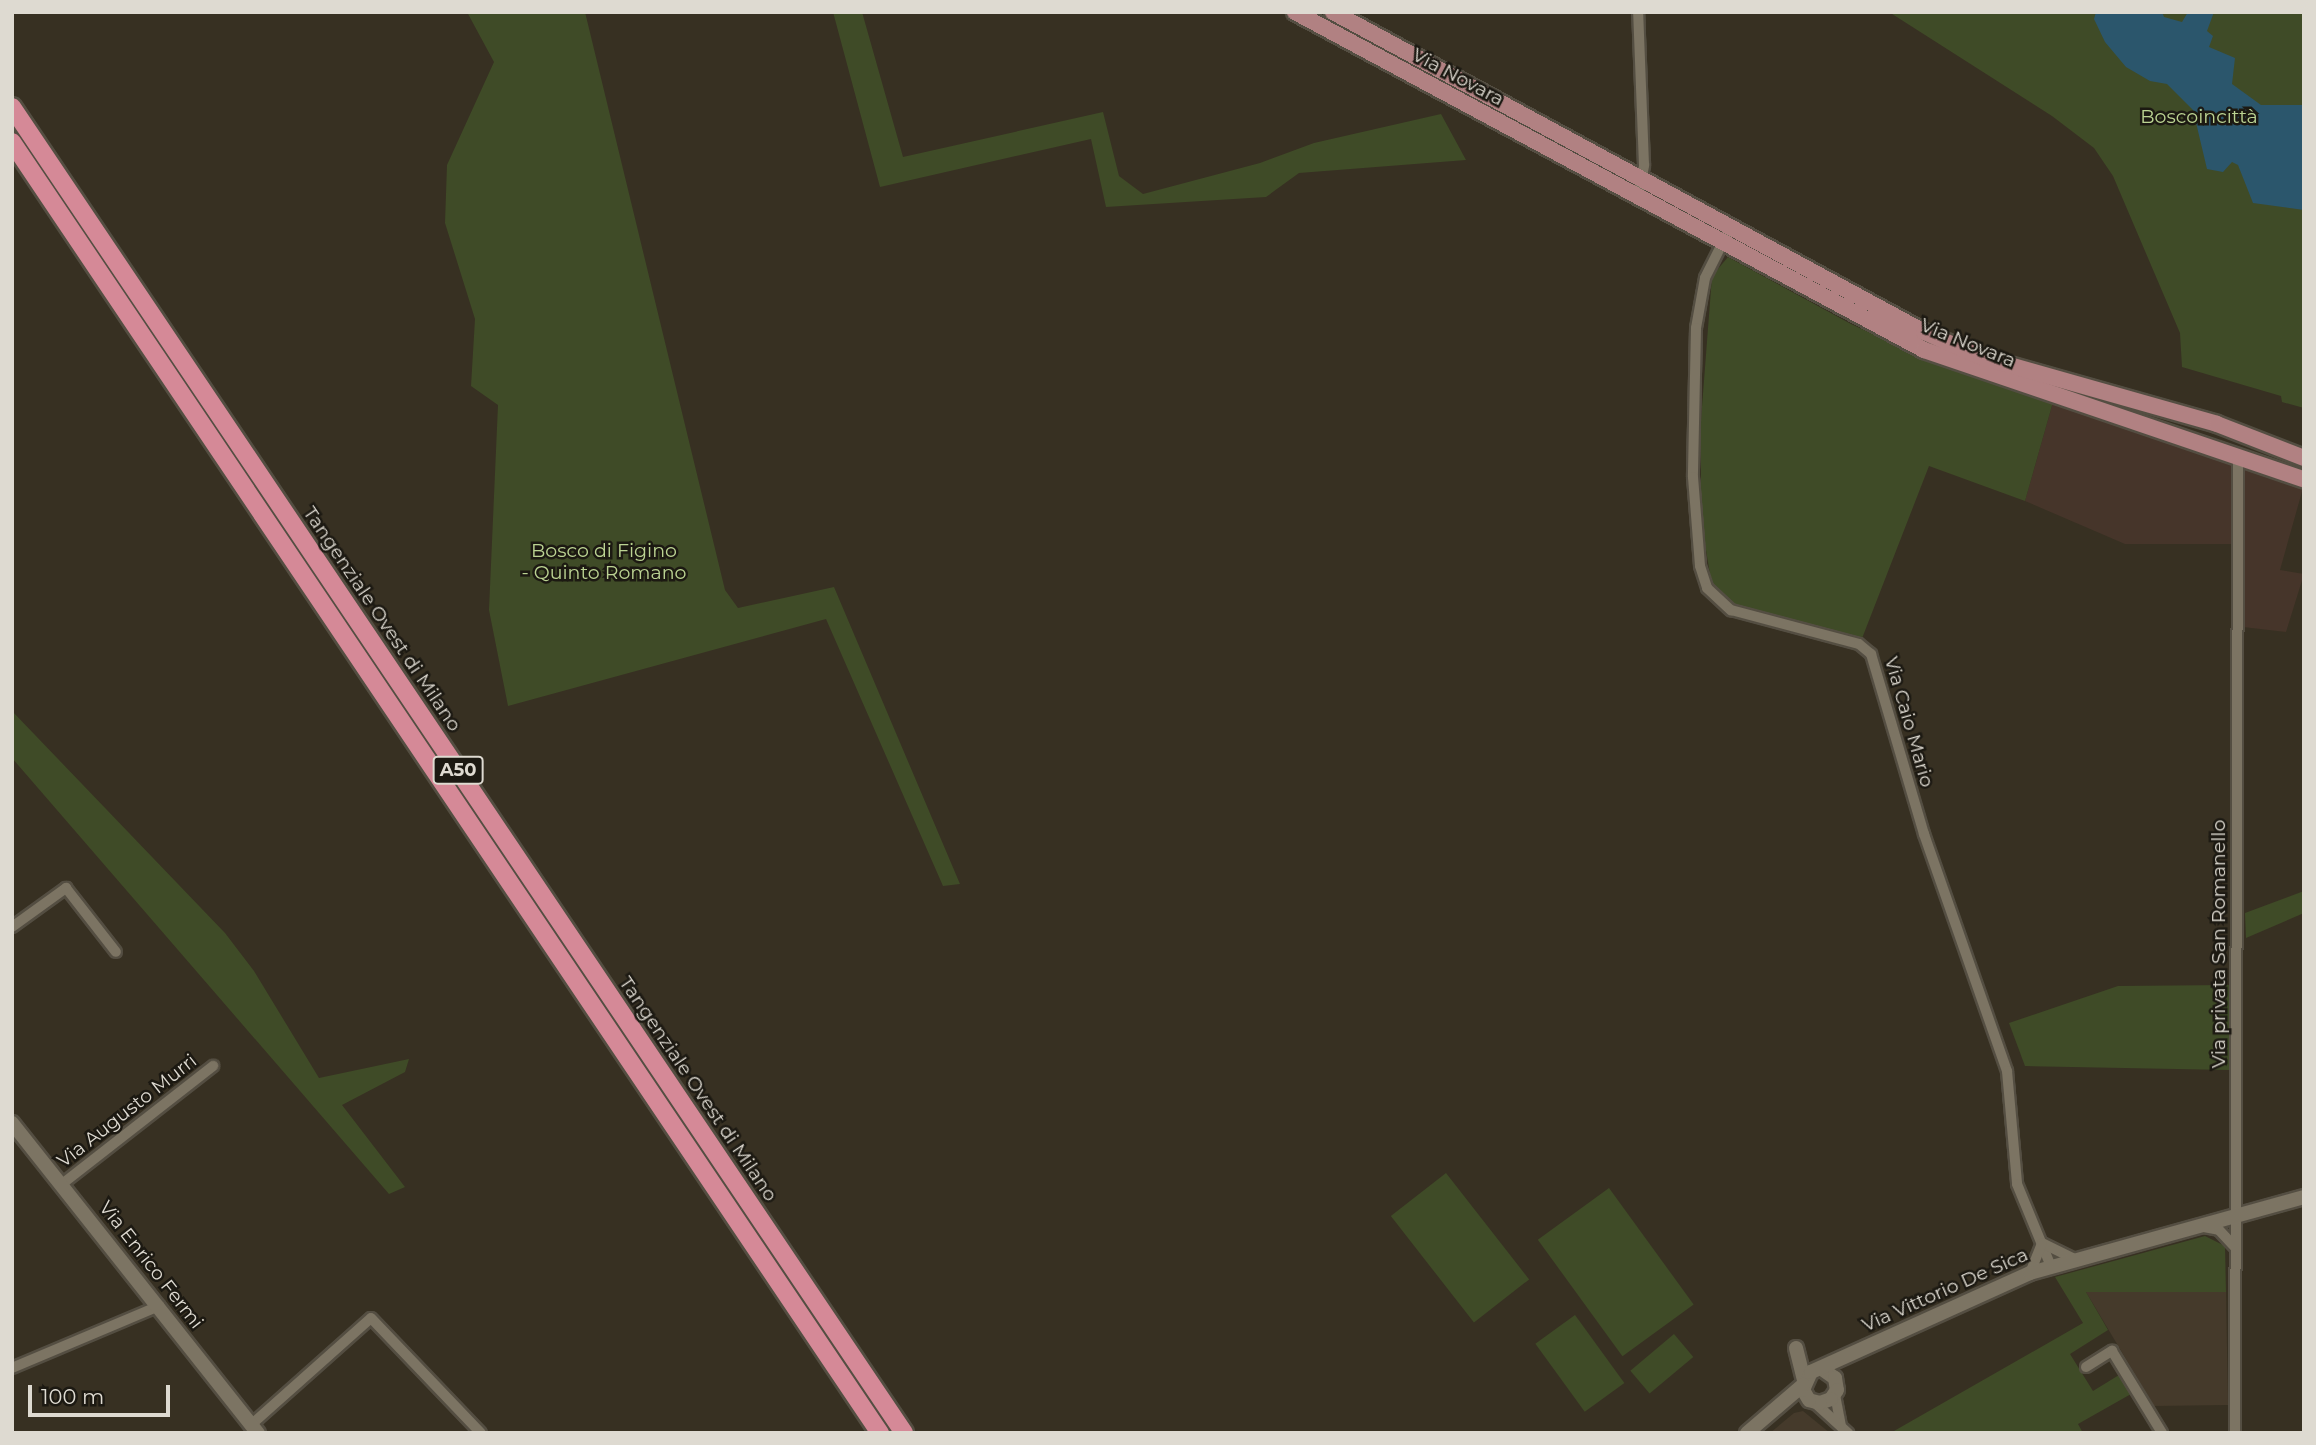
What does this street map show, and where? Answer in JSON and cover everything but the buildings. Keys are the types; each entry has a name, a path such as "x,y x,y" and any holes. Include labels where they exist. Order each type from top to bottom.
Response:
{"highway":[{"name":"Tangenziale Ovest di Milano","path":"12,107 904,1433"},
{"name":"A50","path":"12,142 880,1433"}],"main road":[{"name":"Via Novara","path":"1295,12 1722,243 1957,364 2304,479"},
{"name":"Via Novara","path":"1333,12 1924,332 1981,357 2245,436 2304,458"},
{"path":"2238,456 2245,436"}],"street":[{"path":"1638,12 1644,164 1638,197"},
{"name":"Via Caio Mario","path":"1730,228 1705,278 1696,328 1695,529 1707,588 1731,610 1858,644 1871,654 1924,834 1992,1021 1996,1048 2007,1071 2017,1184 2050,1265"},
{"name":"Via privata San Romanello","path":"2235,1433 2238,456"},
{"path":"12,927 66,888 116,952"},
{"name":"Via Augusto Murri","path":"62,1184 213,1066"},
{"name":"Via Enrico Fermi","path":"12,1123 255,1429"},
{"name":"Via Vittorio De Sica","path":"1747,1433 1785,1404 1803,1382 1819,1369 2030,1273 2073,1258 2304,1197"},
{"path":"2195,1225 2219,1230 2237,1248"},
{"path":"2030,1273 2042,1243 2073,1258"},
{"path":"12,1368 159,1306"},
{"path":"255,1429 371,1318 481,1433"},
{"path":"1798,1351 1819,1369 1835,1378 1835,1395 1845,1430 1812,1401 1803,1382 1798,1351"},
{"name":"Via Vittorio De Sica","path":"1835,1378 1855,1351"},
{"path":"2086,1367 2112,1351 2162,1433"},
{"name":"Via Vittorio De Sica","path":"1785,1404 1826,1402 1835,1395"}],"shaded area":[{"path":"2053,402 2303,488 2280,570 2304,574 2286,632 2243,627 2243,544 2125,544 2025,501"},
{"path":"2086,1292 2226,1292 2228,1405 2154,1406"},
{"path":"1803,1411 1830,1433 1770,1433 1794,1413"}],"green space":[{"name":"Bosco di Figino - Quinto Romano","path":"467,12 585,12 725,590 738,608 834,587 960,884 943,886 826,619 508,706 489,610 498,405 471,386 475,319 445,223 447,165 494,62"},
{"path":"833,12 862,12 903,157 1103,112 1119,176 1143,194 1260,163 1314,143 1441,114 1466,160 1299,173 1266,197 1106,207 1091,139 880,187"},
{"name":"Boscoincittà","path":"1889,12 2304,12 2304,408 2282,402 2281,396 2182,367 2180,333 2113,176 2094,148 2052,116"},
{"path":"1728,257 1851,324 1937,364 2053,402 2025,501 1929,466 1861,641 1728,603 1713,592 1701,520 1701,420 1712,276"},
{"path":"12,711 225,933 254,971 319,1078 409,1059 405,1072 342,1105 405,1187 389,1194 12,758"},
{"path":"2304,891 2304,913 2246,938 2245,913"},
{"path":"2229,985 2229,1070 2025,1066 2009,1023 2118,986"},
{"path":"1446,1173 1529,1279 1474,1322 1391,1216"},
{"path":"1609,1188 1694,1304 1622,1356 1538,1240"},
{"path":"2205,1236 2225,1246 2226,1292 2086,1292 2108,1330 2070,1354 2093,1391 2119,1375 2131,1394 2078,1424 2083,1433 1894,1431 2083,1323 2055,1277"},
{"path":"1575,1315 1624,1383 1585,1412 1535,1344"},
{"path":"1674,1334 1693,1357 1650,1394 1630,1371"}],"water":[{"path":"2096,12 2162,12 2164,17 2182,22 2188,12 2214,12 2207,31 2213,36 2209,47 2235,58 2232,84 2261,105 2304,105 2304,210 2253,203 2238,165 2232,162 2223,172 2207,169 2193,110 2167,84 2150,81 2126,67 2105,42 2094,19"}]}
